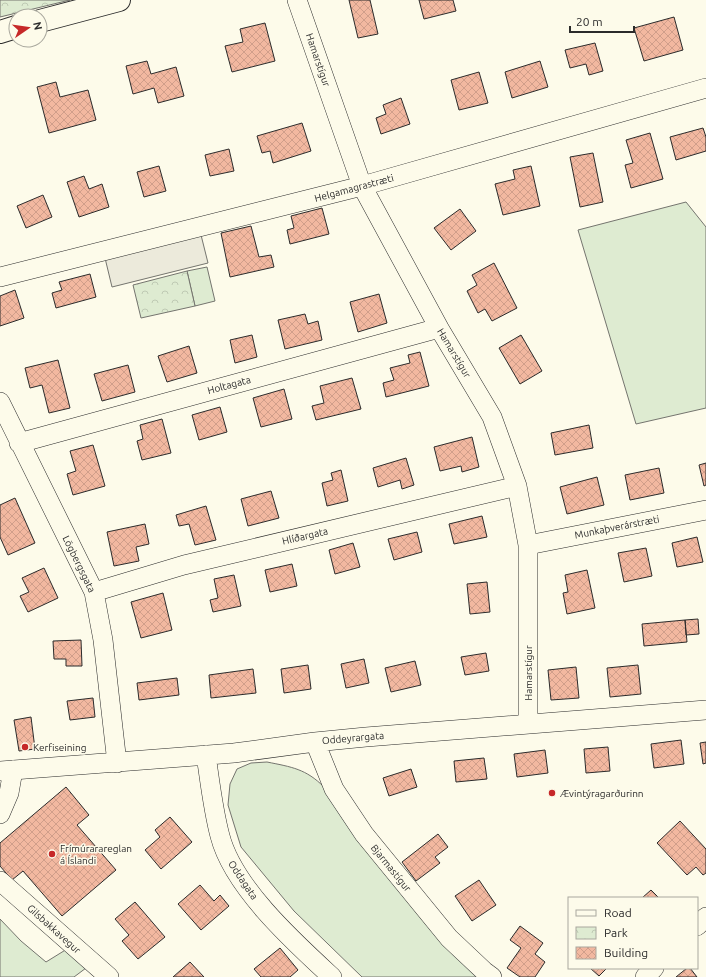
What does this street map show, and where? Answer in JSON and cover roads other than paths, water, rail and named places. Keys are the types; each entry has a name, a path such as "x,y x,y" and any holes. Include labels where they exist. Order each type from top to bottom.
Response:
{"street":[{"path":"48,19 118,0"},
{"name":"Hamarstígur","path":"297,0 362,186 439,328 492,417 517,486 528,545 528,724"},
{"name":"Helgamagrastræti","path":"0,277 362,186 706,88"},
{"name":"Holtagata","path":"19,443 439,328"},
{"name":"Lögbergsgata","path":"0,402 94,592 103,640 117,763"},
{"name":"Hlíðargata","path":"94,592 184,565 517,486"},
{"name":"Munkaþverárstræti","path":"528,545 706,510"},
{"name":"Oddeyrargata","path":"7,770 206,756 315,742 706,710"},
{"name":"Bjarmastígur","path":"315,742 334,789 364,834 449,938 484,972 492,977"},
{"name":"Oddagata","path":"206,756 220,837 231,865 256,899 297,945 332,977"},
{"path":"0,814 9,793 7,770"},
{"name":"Gilsbakkavegur","path":"0,881 109,977"},
{"path":"698,925 706,917"},
{"path":"645,977 653,969"}],"place":[{"name":"Kerfiseining","path":"25,747"},
{"name":"Ævintýragarðurinn","path":"552,793"},
{"name":"Frímúrarareglan á Íslandi","path":"52,854"}]}
